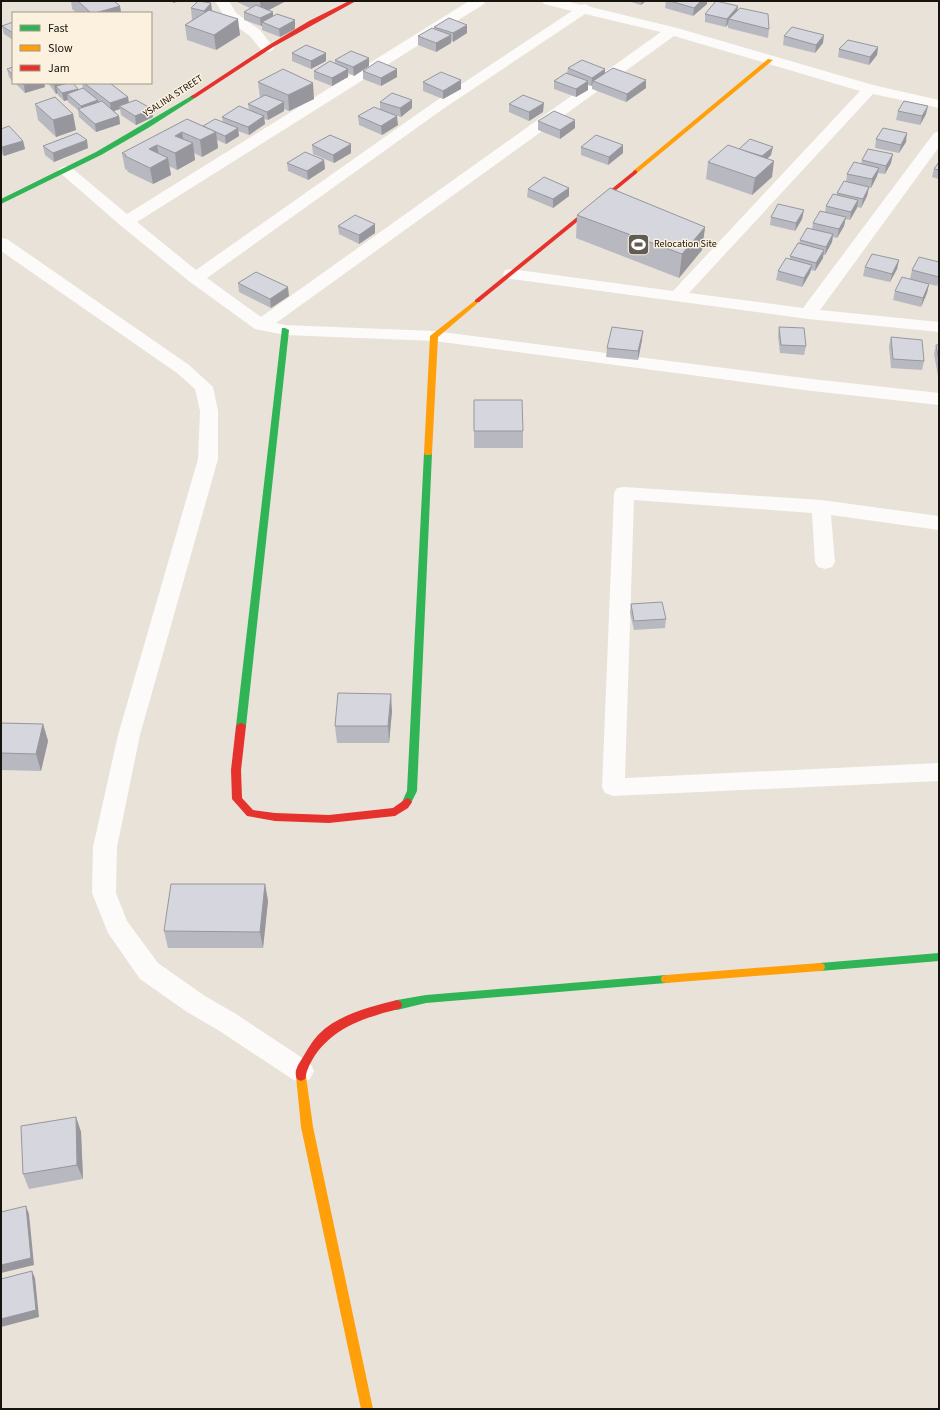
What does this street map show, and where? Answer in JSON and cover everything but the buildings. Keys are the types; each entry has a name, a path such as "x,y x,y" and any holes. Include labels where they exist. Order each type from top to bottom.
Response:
{"street":[{"path":"222,1 231,16 254,33 267,48"},
{"name":"YSALINA STREET","path":"1,202 66,171 155,121 267,48 325,13 353,1"},
{"path":"126,222 479,1"},
{"path":"549,1 585,8 672,31 870,89 939,104"},
{"path":"196,278 438,106 585,8"},
{"path":"261,325 672,31"},
{"path":"285,330 236,770 237,799 250,813 276,818 329,819 395,812 405,805 412,791 434,336 770,60"},
{"path":"677,296 870,89"},
{"path":"808,314 939,136"},
{"path":"66,171 126,222 196,278 261,325 285,330 434,336 757,378 939,399"},
{"path":"1,243 183,369 204,387 208,411 208,459 129,734 105,847 104,893 117,926 149,971 196,1004 227,1022 301,1072"},
{"path":"511,274 808,314 938,325"},
{"path":"939,523 821,507 624,493 613,787 939,772"},
{"path":"821,507 825,562"},
{"path":"367,1409 307,1126 301,1072 323,1037 345,1022 382,1008 426,998 939,956"}],"traffic: fast":[{"path":"1,202 98,153 170,112 193,97"},
{"path":"241,726 285,330"},
{"path":"407,802 412,791 428,453"},
{"path":"820,967 939,957"},
{"path":"397,1005 426,999 666,979"}],"traffic: slow":[{"path":"635,172 770,60"},
{"path":"428,453 434,336 477,301"},
{"path":"666,979 820,967"},
{"path":"301,1076 307,1127 367,1409"}],"traffic: jam":[{"path":"193,97 251,58 311,22 353,1"},
{"path":"477,301 635,172"},
{"path":"241,726 236,770 237,799 250,813 275,817 329,819 395,812 407,802"},
{"path":"301,1076 301,1071 314,1049 323,1037 330,1031 358,1016 397,1005"}],"place":[{"name":"Relocation Site","path":"639,244"}]}
